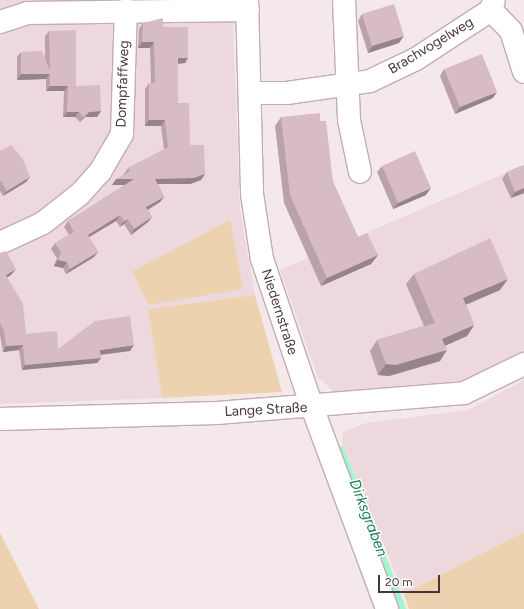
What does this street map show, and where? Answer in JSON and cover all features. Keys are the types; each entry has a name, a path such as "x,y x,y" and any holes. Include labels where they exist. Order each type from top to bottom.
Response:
{"street":[{"path":"344,0 347,87 360,172"},
{"path":"0,22 27,13 248,5"},
{"name":"Niedernstraße","path":"248,5 252,194 262,259 312,407 387,609"},
{"name":"Brachvogelweg","path":"251,93 347,87 370,81 416,59 493,5 511,31 524,72"},
{"name":"Dompfaffweg","path":"0,243 43,222 80,194 100,172 122,134 126,10"},
{"name":"Lange Straße","path":"0,419 312,407 464,393 524,364"}],"shaded area":[{"path":"0,0 232,0 240,209 255,295 148,309 162,398 0,404"},
{"path":"524,165 524,353 458,383 335,392 318,378 280,270"},
{"path":"230,220 243,289 148,305 133,271"},
{"path":"255,295 282,392 162,398 148,309"},
{"path":"524,380 524,532 404,594 342,443 343,432 366,423 468,410"},
{"path":"524,532 524,609 409,609 404,594"},
{"path":"0,533 39,609 0,609"}],"building":[{"path":"394,4 404,36 372,46 362,14"},
{"path":"163,18 163,27 188,27 188,58 178,58 178,103 189,103 190,145 204,145 205,174 194,178 155,179 164,197 146,207 152,217 134,229 128,219 124,221 120,215 88,235 98,252 70,269 67,262 58,260 61,252 55,243 74,232 68,221 134,179 116,179 130,171 128,168 168,147 165,120 149,120 149,83 155,83 154,42 142,42 143,23"},
{"path":"76,30 76,86 100,85 101,111 89,112 84,117 79,112 67,112 68,86 50,86 50,74 21,74 21,52 42,51 50,71 49,31"},
{"path":"482,54 497,92 460,107 444,69"},
{"path":"320,113 320,121 326,121 333,182 358,237 367,233 378,255 327,278 290,195 281,117"},
{"path":"11,145 23,159 30,177 7,191 0,180 0,151"},
{"path":"415,151 431,188 398,203 382,166"},
{"path":"524,165 524,188 515,192 507,172"},
{"path":"490,238 508,279 463,298 474,325 442,339 447,350 396,365 386,364 377,340 435,323 414,274"},
{"path":"6,251 16,269 6,275 23,304 26,334 57,331 58,349 95,321 130,316 134,345 100,350 101,358 25,365 23,345 6,346 4,331 0,323 0,253"}],"waterway":[{"name":"Dirksgraben","path":"341,449 403,609"}]}
